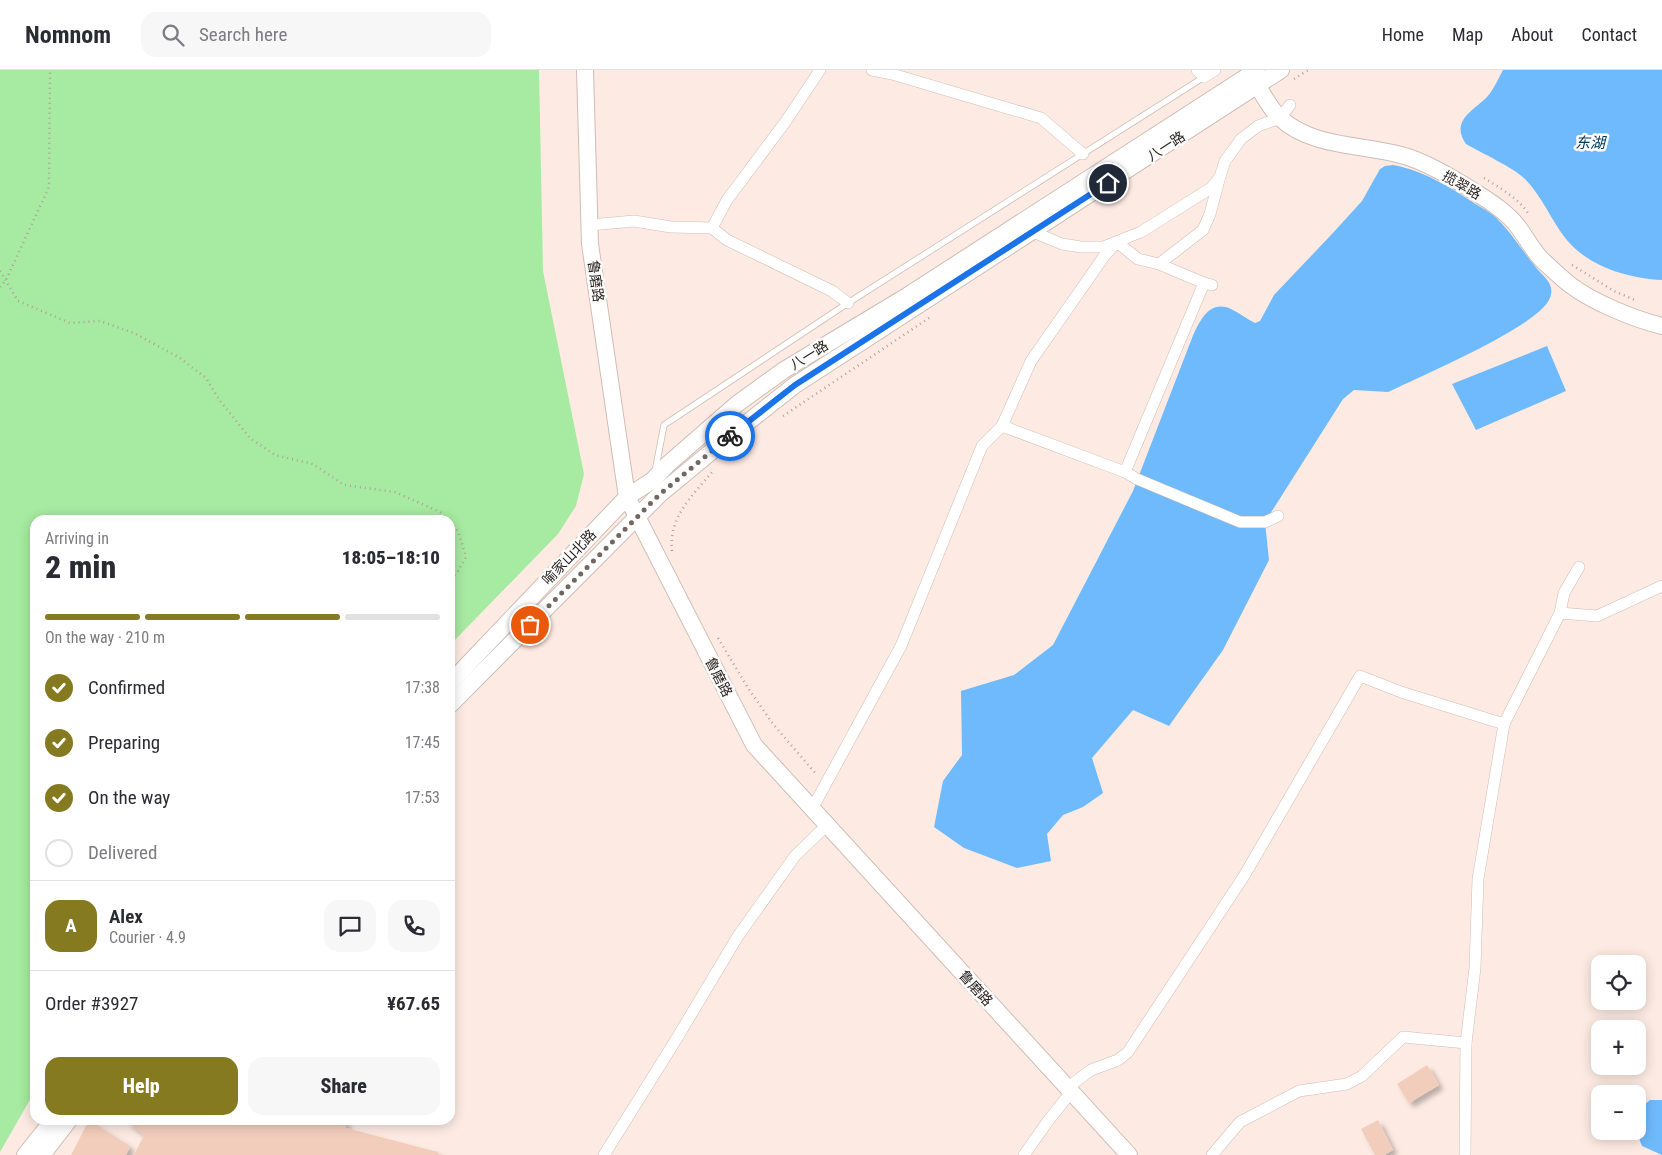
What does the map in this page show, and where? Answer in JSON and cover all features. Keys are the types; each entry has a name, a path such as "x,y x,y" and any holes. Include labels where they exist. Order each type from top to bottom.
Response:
{"main road":[{"name":"鲁磨路","path":"585,70 590,244 627,497 754,745 1129,1155"},
{"name":"八一路","path":"638,518 679,477 795,385 1033,232 1253,75"},
{"name":"八一路","path":"627,497 653,480 667,465 738,404 784,370 907,296 1253,75 1285,76"},
{"name":"揽翠路","path":"1253,75 1265,98 1285,111 1304,133 1330,142 1402,155 1441,173 1475,192 1506,214 1518,226 1540,257 1570,284 1599,301 1650,323 1662,326"},
{"name":"喻家山北路","path":"455,678 627,497"},
{"name":"喻家山北路","path":"455,700 638,518"},
{"path":"25,1155 49,1125"},
{"path":"42,1155 65,1125"}],"street":[{"path":"712,228 726,200 786,121 820,70"},
{"path":"872,70 892,74 1041,118 1082,154"},
{"path":"1201,73 1215,70"},
{"path":"1159,264 1203,230 1210,214 1225,161 1241,140 1258,126 1285,111"},
{"path":"1033,232 1062,244 1081,247 1103,247 1141,232 1172,214 1211,188 1220,177"},
{"path":"590,225 634,222 671,227 712,228 727,240 832,291 848,303"},
{"path":"1117,242 1138,258 1159,264 1208,284 1125,472"},
{"path":"812,809 902,646 982,446 1002,426 1031,361 1105,255 1117,242"},
{"path":"1002,426 1125,472 1138,480 1240,522 1265,522 1278,516"},
{"path":"1465,1155 1466,1043 1475,968 1478,879 1504,724 1560,613 1564,593 1579,567"},
{"path":"1560,613 1598,616 1662,586"},
{"path":"1024,1155 1070,1090 1091,1070 1118,1060 1128,1052 1244,876 1360,676 1401,692 1504,724"},
{"path":"604,1155 738,936 795,856 827,825"},
{"path":"1212,1155 1240,1122 1298,1091 1347,1084 1362,1076 1404,1037 1466,1043"}],"lane":[{"path":"653,480 664,425 848,303 1082,154 1201,73"}],"path":[{"path":"0,287 6,280 49,187 50,70"},
{"path":"1285,76 1306,71"},
{"path":"0,271 18,300 70,323 100,321 134,333 180,358 206,378 220,400 250,438 275,455 313,464 344,485 395,492 443,515"},
{"path":"776,420 932,316"},
{"path":"673,556 672,535 675,523 683,507 712,472"},
{"path":"455,528 458,531 466,556 455,575"},
{"path":"718,638 748,688 773,724 825,784"}],"green space":[{"path":"0,70 539,70 543,271 584,474 576,506 558,534 455,640 455,515 30,515 30,1100 0,1152"}],"water":[{"name":"东湖","path":"1503,70 1662,70 1662,280 1622,274 1597,264 1586,257 1566,239 1536,193 1520,174 1466,144 1461,129 1465,117 1487,97"},
{"path":"1393,165 1404,167 1435,180 1493,215 1510,233 1548,281 1551,289 1549,300 1540,311 1524,323 1456,360 1388,392 1354,390 1343,399 1265,522 1269,560 1223,650 1169,726 1133,710 1092,758 1103,793 1083,807 1063,815 1047,834 1051,861 1017,868 964,848 934,827 943,781 962,755 961,691 1014,675 1053,645 1133,491 1192,338 1206,314 1217,307 1223,307 1231,309 1255,323 1260,321 1274,295 1362,201 1380,169"},
{"path":"1547,346 1566,391 1476,430 1452,384"},
{"path":"1650,1100 1662,1100 1662,1155 1642,1146 1640,1140 1646,1140 1646,1103"}],"building":[{"path":"1427,1065 1439,1085 1409,1103 1397,1084"},
{"path":"1378,1120 1393,1150 1384,1155 1375,1155 1361,1129"},
{"path":"86,1125 97,1125 130,1146 126,1155 71,1155"},
{"path":"131,1125 346,1125 346,1128 438,1152 438,1155 134,1155 144,1135"}],"way so far":[{"path":"530,625 660,494 730,436"}],"route":[{"path":"730,436 795,385 1108,183"}]}
